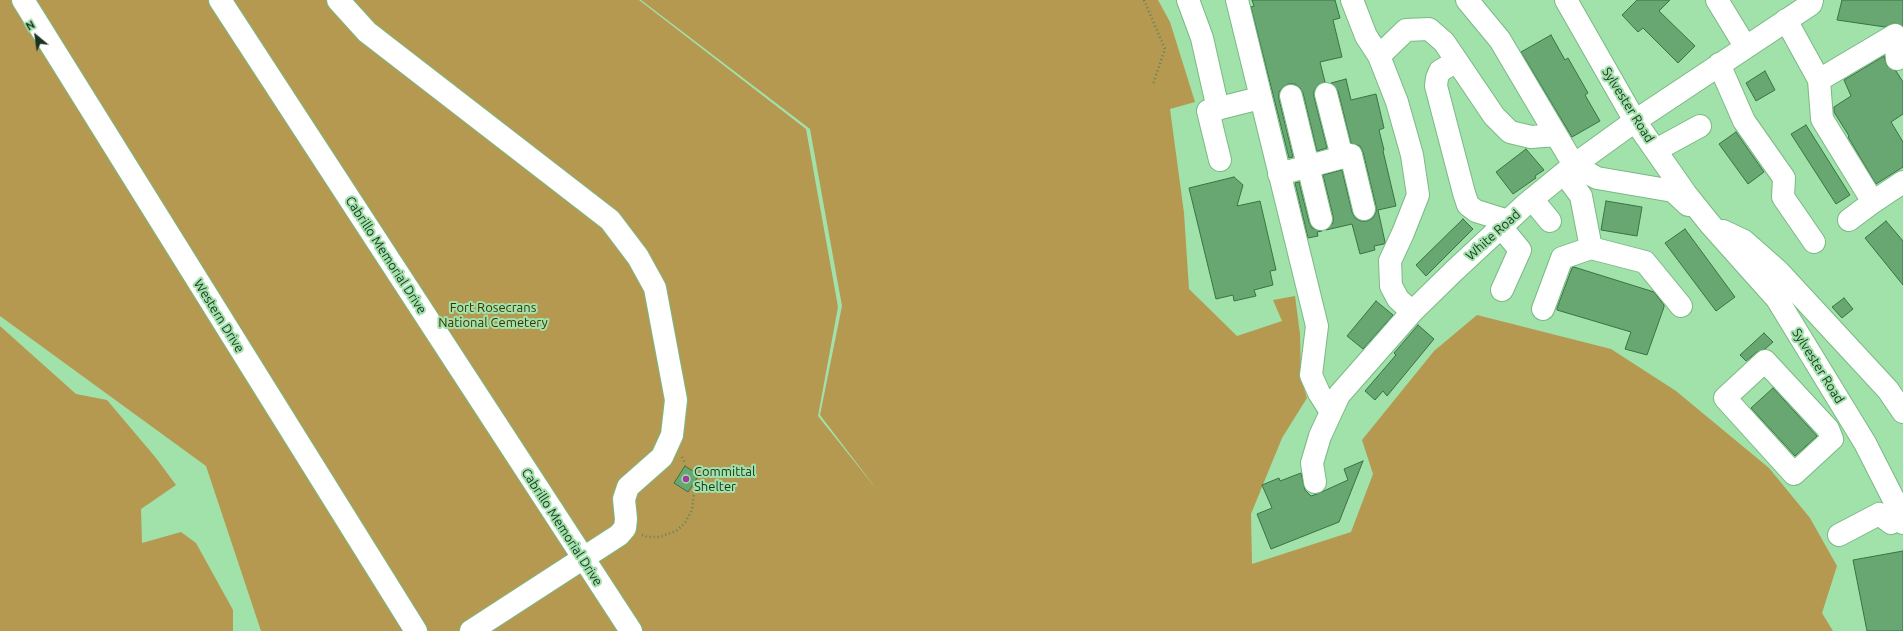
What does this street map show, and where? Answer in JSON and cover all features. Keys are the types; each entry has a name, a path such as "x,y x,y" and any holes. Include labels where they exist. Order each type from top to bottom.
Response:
{"street":[{"name":"Western Drive","path":"23,0 416,631"},
{"name":"Cabrillo Memorial Drive","path":"220,0 582,559 631,631"},
{"path":"338,0 367,32 610,220 638,256 655,288 676,400 672,435 662,457 628,487 624,499 626,519 624,528 620,535 471,631"},
{"path":"1188,0 1202,38 1218,108"},
{"path":"1237,0 1317,326 1311,375 1319,393 1331,412"},
{"path":"1352,0 1366,36 1379,56 1397,102 1412,155 1418,195 1390,261 1391,286 1398,299 1412,312"},
{"path":"1467,0 1500,40 1556,135 1569,169 1582,196 1592,248"},
{"name":"Sylvester Road","path":"1566,0 1635,120 1686,194 1710,224 1777,299 1865,443 1896,504 1902,520"},
{"path":"1717,0 1746,46"},
{"name":"White Road","path":"1315,482 1312,463 1320,436 1339,395 1412,312 1455,270 1532,199 1569,169 1635,120 1811,4 1812,0"},
{"path":"1786,20 1819,80 1822,119 1873,202"},
{"path":"1379,56 1406,30 1429,29 1444,42 1494,116 1510,132 1531,136 1556,135"},
{"path":"1819,80 1895,35 1897,59"},
{"path":"1457,61 1440,71 1436,78 1436,86 1468,205 1476,211 1505,224 1520,250 1502,290"},
{"path":"1720,64 1744,121 1784,178 1783,197 1814,242"},
{"path":"1326,94 1342,158"},
{"path":"1291,96 1321,219"},
{"path":"1220,160 1208,111 1260,98"},
{"path":"1656,150 1700,126"},
{"path":"1279,174 1351,155 1364,209"},
{"name":"Sylvester Road","path":"1569,169 1597,178 1673,191 1710,224"},
{"path":"1849,220 1903,182"},
{"path":"1532,199 1550,221"},
{"path":"1710,224 1744,242 1778,270 1888,390 1903,412"},
{"path":"1543,309 1562,258 1592,248 1645,262 1680,306"},
{"path":"1765,361 1828,429 1832,439 1794,474 1725,398 1765,361"},
{"path":"1828,429 1847,414"},
{"path":"1838,535 1879,514 1891,523 1902,520"}],"path":[{"path":"1144,0 1165,49 1153,84"},
{"path":"624,528 648,537 660,537 676,531 692,510 694,492"}],"green space":[{"name":"Fort Rosecrans National Cemetery","path":"0,0 639,0 806,129 838,307 818,416 878,491 820,415 842,306 810,129 641,0 1158,0 1170,22 1195,102 1170,109 1184,213 1189,289 1237,336 1282,321 1273,300 1295,296 1300,334 1301,379 1307,398 1282,438 1251,514 1252,564 1351,532 1373,474 1362,440 1434,351 1477,315 1611,349 1676,391 1769,468 1810,518 1837,566 1822,613 1833,631 261,631 206,466 0,316"},
{"path":"0,326 76,394 107,400 156,458 176,485 141,509 142,543 181,532 196,543 233,610 233,631 0,631"}],"building":[{"path":"1252,0 1335,0 1340,18 1333,20 1342,57 1320,62 1325,82 1318,85 1314,91 1314,97 1327,148 1317,151 1303,93 1295,84 1288,84 1279,92 1279,99 1293,157 1289,158 1251,7 1254,6"},
{"path":"1637,0 1670,0 1659,11 1695,46 1678,63 1643,28 1638,32 1622,15"},
{"path":"1842,0 1903,0 1903,26 1894,23 1885,27 1837,20"},
{"path":"1551,35 1565,60 1568,58 1588,93 1585,95 1600,121 1572,137 1521,52"},
{"path":"1884,56 1887,66 1896,71 1903,82 1903,114 1891,122 1903,142 1903,167 1876,184 1834,112 1834,107 1851,96 1844,80"},
{"path":"1765,71 1775,90 1756,101 1746,83"},
{"path":"1346,79 1351,100 1376,94 1384,128 1379,130 1396,206 1378,210 1385,242 1384,244 1374,246 1375,250 1360,254 1352,224 1326,230 1333,223 1333,216 1323,175 1342,170 1352,212 1355,218 1361,221 1367,221 1373,218 1376,212 1376,206 1363,152 1360,146 1351,143 1338,91 1331,83"},
{"path":"1806,125 1850,195 1836,204 1791,134"},
{"path":"1736,132 1764,172 1748,184 1719,144"},
{"path":"1526,149 1544,170 1535,176 1536,178 1513,194 1496,172"},
{"path":"1234,177 1243,185 1237,206 1260,201 1276,270 1270,271 1273,285 1254,290 1256,296 1234,301 1233,295 1216,299 1189,188"},
{"path":"1299,182 1309,222 1312,228 1322,231 1317,232 1318,236 1308,238 1295,183"},
{"path":"1606,201 1642,207 1637,236 1601,230"},
{"path":"1463,219 1473,229 1426,276 1416,265"},
{"path":"1886,221 1903,241 1903,285 1865,238"},
{"path":"1685,229 1735,297 1716,311 1665,243"},
{"path":"1574,267 1654,292 1664,307 1647,355 1625,349 1631,332 1557,310 1572,268"},
{"path":"1844,298 1853,309 1842,318 1832,307"},
{"path":"1376,301 1393,315 1363,349 1347,336"},
{"path":"1418,325 1434,339 1387,396 1383,391 1375,400 1365,391 1396,355 1394,353"},
{"path":"1764,333 1773,342 1746,361 1740,355"},
{"path":"1773,388 1817,436 1795,456 1751,408"},
{"path":"1363,461 1339,522 1271,549 1257,514 1272,508 1262,485 1279,478 1280,481 1301,473 1305,490 1311,496 1348,480 1344,469"},
{"name":"Committal Shelter","path":"685,466 699,475 688,492 674,483"},
{"path":"1903,551 1903,631 1867,631 1853,560"}],"place":[{"name":"Committal Shelter","path":"686,479"}]}
